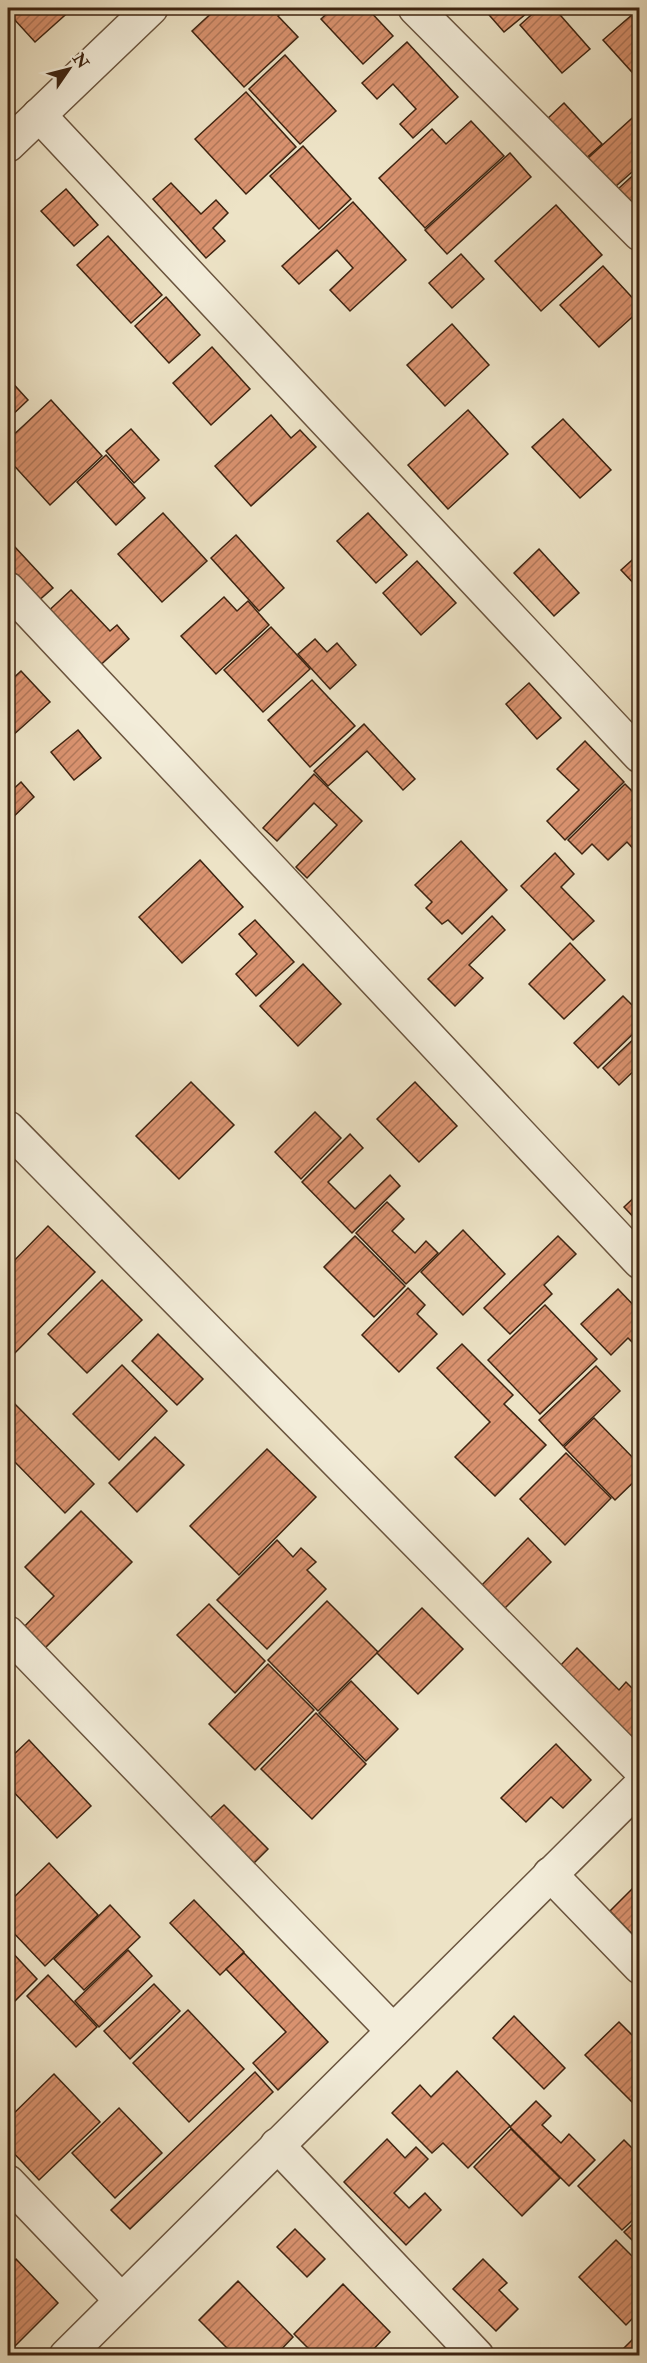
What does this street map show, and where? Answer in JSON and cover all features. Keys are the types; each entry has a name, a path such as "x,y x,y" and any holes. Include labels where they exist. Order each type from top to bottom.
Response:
{"street":[{"path":"415,8 639,234"},
{"path":"8,146 145,9"},
{"path":"39,115 639,756"},
{"path":"8,589 639,1262"},
{"path":"8,1128 639,1769"},
{"path":"8,1633 393,2031"},
{"path":"66,2355 639,1786"},
{"path":"550,1874 639,1967"},
{"path":"277,2145 477,2355"},
{"path":"8,2182 121,2300"}],"building":[{"path":"8,8 73,8 35,42 14,19 8,25"},
{"path":"217,8 287,8 278,16 298,37 244,87 192,31"},
{"path":"333,8 367,8 393,36 363,64 321,19"},
{"path":"483,8 533,8 504,32"},
{"path":"539,8 554,8 590,49 562,73 520,25"},
{"path":"640,8 640,81 603,40"},
{"path":"407,42 458,97 413,138 400,124 416,109 393,84 377,99 362,83"},
{"path":"285,55 336,111 300,144 249,89"},
{"path":"246,92 296,147 246,194 195,139"},
{"path":"564,103 602,144 583,161 546,120"},
{"path":"640,111 640,165 615,187 588,158"},
{"path":"471,121 504,156 425,228 379,178 432,129 446,144"},
{"path":"303,146 351,199 319,229 270,176"},
{"path":"510,153 531,177 447,254 425,230"},
{"path":"640,169 640,213 618,189"},
{"path":"171,183 201,214 216,200 228,213 213,228 225,241 206,258 153,199"},
{"path":"66,189 98,225 74,246 41,211"},
{"path":"353,202 406,260 350,311 330,290 353,268 337,250 299,284 282,266"},
{"path":"556,205 602,255 541,311 495,261"},
{"path":"108,236 162,295 131,323 77,265"},
{"path":"461,254 484,279 452,308 429,283"},
{"path":"603,266 640,306 640,310 599,347 560,305"},
{"path":"166,297 200,335 169,363 135,326"},
{"path":"452,324 489,365 445,406 407,365"},
{"path":"212,347 250,389 211,425 173,383"},
{"path":"8,378 28,400 8,419"},
{"path":"51,400 102,456 50,505 8,459 8,440"},
{"path":"468,410 508,454 448,509 408,465"},
{"path":"271,415 291,438 300,430 316,447 251,506 215,466"},
{"path":"563,419 611,470 580,498 532,447"},
{"path":"131,429 159,460 134,483 106,451"},
{"path":"106,455 145,498 116,525 77,482"},
{"path":"163,513 207,561 162,602 118,554"},
{"path":"368,513 407,555 376,583 337,541"},
{"path":"236,535 284,588 259,611 211,558"},
{"path":"14,546 53,588 36,603 8,573 8,553"},
{"path":"539,549 579,593 554,616 514,573"},
{"path":"640,553 640,590 621,570"},
{"path":"417,561 456,603 421,635 383,593"},
{"path":"71,590 110,631 117,625 129,639 94,671 43,616"},
{"path":"224,597 237,611 248,601 269,625 216,674 181,636"},
{"path":"271,627 310,669 263,712 224,670"},
{"path":"315,639 327,652 337,643 356,665 330,689 298,654"},
{"path":"21,671 50,702 11,737 8,733 8,683"},
{"path":"312,680 355,726 310,767 268,720"},
{"path":"529,683 561,718 537,739 506,704"},
{"path":"364,724 415,779 403,790 367,751 328,786 314,771"},
{"path":"78,730 101,758 74,780 51,752"},
{"path":"585,741 624,782 565,840 547,821 579,790 557,769"},
{"path":"314,774 362,821 307,878 296,867 337,825 314,803 277,841 263,828"},
{"path":"21,782 34,797 8,822 8,794"},
{"path":"625,784 640,799 640,856 627,842 608,860 592,844 582,854 568,840"},
{"path":"461,841 507,890 462,934 448,920 442,924 426,908 432,902 415,885"},
{"path":"555,853 574,874 561,887 594,921 573,940 521,886"},
{"path":"200,860 243,907 182,963 139,917"},
{"path":"492,916 505,930 469,965 483,978 455,1006 428,979"},
{"path":"255,920 294,962 256,996 236,974 257,954 239,934"},
{"path":"570,943 605,980 564,1019 529,984"},
{"path":"303,964 341,1004 298,1046 260,1006"},
{"path":"623,996 640,1013 640,1027 598,1068 574,1043"},
{"path":"640,1033 640,1065 619,1085 603,1068"},
{"path":"191,1082 234,1125 179,1179 136,1136"},
{"path":"415,1082 457,1126 419,1162 377,1119"},
{"path":"315,1112 341,1138 301,1179 275,1152"},
{"path":"350,1134 363,1148 328,1182 355,1209 390,1175 400,1186 352,1233 302,1182"},
{"path":"640,1192 640,1224 624,1207"},
{"path":"387,1202 404,1219 392,1231 415,1253 426,1241 438,1253 406,1284 356,1233"},
{"path":"48,1226 95,1272 8,1360 8,1267"},
{"path":"463,1230 505,1274 463,1315 421,1272"},
{"path":"355,1236 405,1286 374,1317 324,1267"},
{"path":"558,1236 576,1254 544,1285 552,1294 510,1334 484,1308"},
{"path":"102,1280 142,1320 87,1373 48,1334"},
{"path":"408,1288 425,1305 417,1314 437,1334 399,1372 362,1335"},
{"path":"618,1289 640,1312 640,1350 628,1338 611,1355 581,1324"},
{"path":"545,1305 597,1359 540,1414 488,1360"},
{"path":"158,1334 203,1379 177,1405 132,1361"},
{"path":"462,1344 513,1395 504,1404 546,1445 495,1496 455,1457 490,1422 437,1368"},
{"path":"122,1365 167,1411 119,1460 73,1414"},
{"path":"596,1366 620,1391 563,1446 539,1420"},
{"path":"8,1397 94,1484 65,1513 8,1455"},
{"path":"594,1418 640,1465 640,1476 615,1500 564,1447"},
{"path":"155,1437 184,1465 137,1512 109,1483"},
{"path":"267,1449 316,1497 239,1575 190,1526"},
{"path":"566,1453 611,1498 565,1545 520,1499"},
{"path":"81,1511 132,1562 42,1651 21,1630 54,1596 25,1567"},
{"path":"528,1538 551,1562 504,1609 481,1586"},
{"path":"277,1540 293,1557 301,1548 316,1562 307,1570 326,1589 267,1649 217,1600"},
{"path":"327,1601 378,1652 318,1711 268,1660"},
{"path":"209,1604 265,1661 235,1693 177,1635"},
{"path":"422,1608 463,1649 418,1694 377,1653"},
{"path":"577,1648 619,1690 626,1682 640,1696 640,1728 630,1737 560,1666"},
{"path":"268,1664 314,1710 255,1770 209,1724"},
{"path":"351,1681 398,1729 366,1761 319,1713"},
{"path":"316,1713 366,1764 312,1819 261,1769"},
{"path":"29,1740 91,1806 57,1838 8,1786 8,1760"},
{"path":"556,1744 591,1780 563,1808 551,1797 526,1822 501,1798"},
{"path":"224,1805 268,1849 251,1866 207,1821"},
{"path":"49,1863 98,1915 45,1966 8,1927 8,1903"},
{"path":"640,1881 640,1929 633,1935 610,1911"},
{"path":"194,1900 244,1952 220,1975 170,1923"},
{"path":"110,1905 140,1937 84,1990 54,1959"},
{"path":"9,1949 37,1979 8,2008 8,1951"},
{"path":"128,1950 152,1976 99,2027 75,2001"},
{"path":"244,1953 328,2042 278,2090 253,2063 286,2032 226,1969"},
{"path":"48,1975 97,2027 76,2047 27,1996"},
{"path":"154,1984 180,2011 130,2059 104,2031"},
{"path":"188,2010 244,2069 189,2122 133,2063"},
{"path":"514,2016 565,2068 544,2089 493,2038"},
{"path":"619,2022 640,2043 639,2109 585,2055"},
{"path":"457,2071 510,2126 468,2168 443,2143 432,2153 392,2113 420,2085 431,2097"},
{"path":"255,2072 273,2092 130,2229 111,2210"},
{"path":"54,2074 100,2122 39,2180 8,2147 8,2119"},
{"path":"536,2101 551,2116 542,2125 561,2143 569,2134 595,2160 569,2186 510,2127"},
{"path":"119,2108 162,2153 115,2198 72,2153"},
{"path":"511,2129 560,2178 522,2216 474,2167"},
{"path":"387,2139 405,2158 416,2147 428,2159 394,2193 409,2208 425,2193 441,2210 406,2245 344,2182"},
{"path":"624,2140 640,2156 640,2213 622,2230 578,2186"},
{"path":"640,2217 640,2248 624,2232"},
{"path":"295,2229 325,2259 307,2277 277,2247"},
{"path":"616,2240 640,2264 640,2311 626,2325 579,2277"},
{"path":"16,2259 58,2303 8,2353 8,2299 12,2295 8,2290 8,2268"},
{"path":"483,2259 507,2283 499,2290 518,2309 496,2331 453,2289"},
{"path":"238,2281 293,2337 275,2356 235,2356 199,2320"},
{"path":"343,2284 390,2332 367,2356 316,2356 294,2334"},
{"path":"640,2332 640,2356 616,2356"}]}
